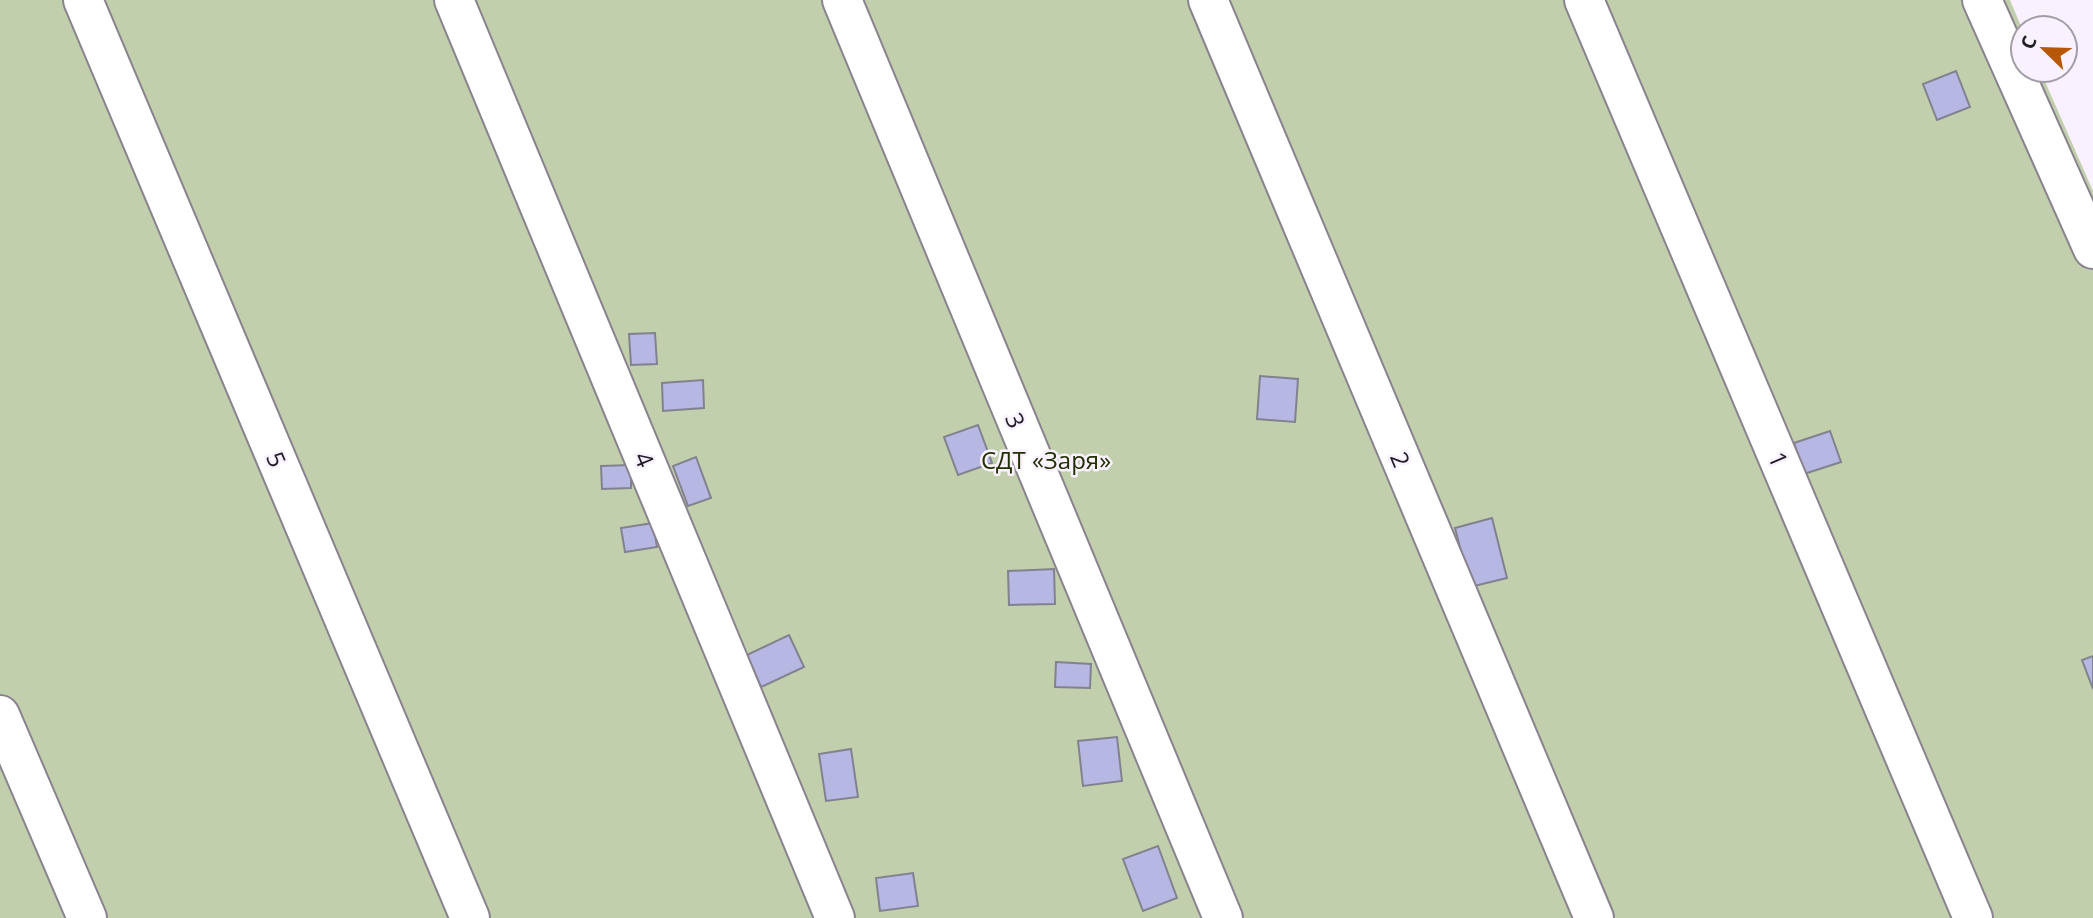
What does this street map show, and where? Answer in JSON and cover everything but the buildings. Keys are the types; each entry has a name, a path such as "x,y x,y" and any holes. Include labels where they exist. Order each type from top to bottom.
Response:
{"street":[{"name":"5","path":"83,0 470,918"},
{"name":"4","path":"454,0 835,918"},
{"name":"3","path":"842,0 1223,918"},
{"name":"2","path":"1208,0 1594,918"},
{"name":"1","path":"1584,0 1973,918"},
{"path":"1982,0 2093,249"},
{"path":"0,715 87,918"}],"green space":[{"name":"СДТ «Заря»","path":"0,0 2010,0 2016,14 2009,14 2009,84 2046,84 2093,191 2093,918 0,918"}]}
